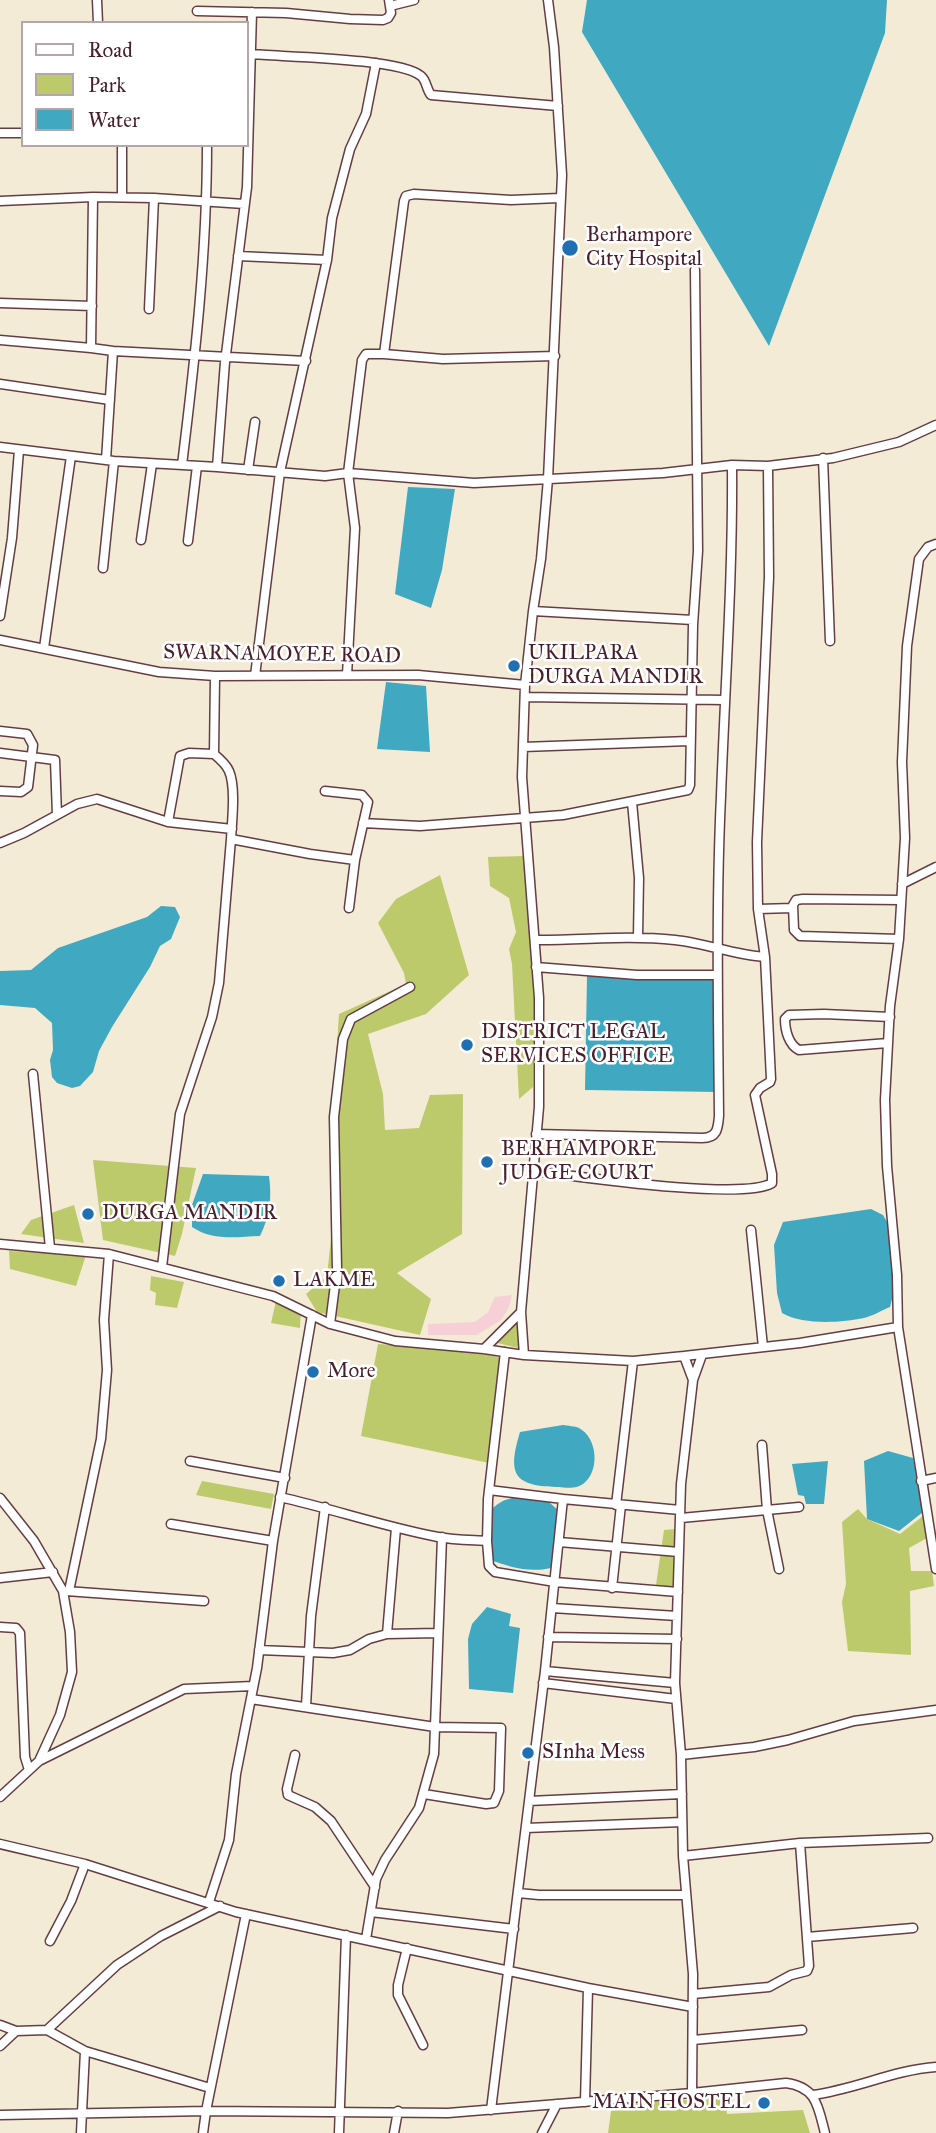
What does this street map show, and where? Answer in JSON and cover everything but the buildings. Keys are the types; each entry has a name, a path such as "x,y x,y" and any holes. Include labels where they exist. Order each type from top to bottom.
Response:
{"street":[{"path":"97,0 97,21"},
{"path":"197,11 383,20 390,16 389,3 414,0"},
{"path":"524,1355 522,1312 539,1107 537,967 522,778 524,697 548,479 562,175 548,0"},
{"path":"248,118 252,12"},
{"path":"251,54 376,63 412,71 423,78 431,94 558,106"},
{"path":"255,676 280,472 327,260 332,218 350,149 366,114 376,63"},
{"path":"0,133 21,133"},
{"path":"122,147 122,197"},
{"path":"182,465 196,355 207,201 206,147"},
{"path":"217,467 225,357 244,204 247,147"},
{"path":"384,354 406,196 414,194 511,200 559,198"},
{"path":"91,348 93,197"},
{"path":"0,201 122,197 244,204"},
{"path":"149,309 154,198"},
{"path":"239,256 327,260"},
{"path":"363,823 420,826 563,815 688,790 693,620 698,551 695,270"},
{"path":"0,303 92,306"},
{"path":"0,340 113,351 306,361"},
{"path":"103,568 113,351"},
{"path":"347,675 355,528 348,473 364,356 370,353 443,359 555,356"},
{"path":"0,384 110,400"},
{"path":"248,470 255,422"},
{"path":"0,447 110,461 326,476 348,473 474,483 768,466 878,448 923,433 936,425"},
{"path":"0,616 12,538 19,450"},
{"path":"44,648 71,456"},
{"path":"823,458 830,641"},
{"path":"141,540 152,464"},
{"path":"188,541 197,466"},
{"path":"536,1134 702,1138 715,1135 719,1116 717,948 725,700 733,559 732,466"},
{"path":"534,1171 673,1187 755,1189 771,1184 772,1174 755,1096 771,1079 765,957 758,909 757,842 769,577 768,466"},
{"path":"936,544 928,547 919,559 907,646 902,762 905,838 885,1100 898,1327 936,1569"},
{"path":"533,611 693,620"},
{"name":"SWARNAMOYEE ROAD","path":"0,640 159,672 215,676 418,675 525,685"},
{"path":"214,754 215,676"},
{"path":"524,697 725,700"},
{"path":"0,731 29,736 33,745 30,782 26,790 0,791"},
{"path":"523,747 690,741"},
{"path":"0,753 51,758 57,763 57,815"},
{"path":"162,1267 180,1114 212,1017 219,983 232,829 230,774 214,754 189,753 180,756 168,822"},
{"path":"325,790 365,796 368,802 355,860 349,908"},
{"path":"0,843 77,804 97,799 168,822 232,829"},
{"path":"632,802 639,878 638,937"},
{"path":"232,839 355,860"},
{"path":"902,884 936,867"},
{"path":"899,939 800,936 794,930 793,908 796,900 803,899 901,900"},
{"path":"758,909 793,908"},
{"path":"535,940 638,937 689,942 765,957"},
{"path":"537,967 637,975 717,975"},
{"path":"330,1324 337,1269 334,1117 343,1039 351,1019 410,987"},
{"path":"888,1043 799,1050 794,1047 789,1037 785,1020 789,1015 824,1014 890,1017"},
{"path":"33,1074 50,1248"},
{"path":"751,1230 762,1347"},
{"path":"0,1244 109,1254 162,1267 273,1296 330,1324 395,1341 524,1355 634,1361 702,1355 898,1327"},
{"path":"39,1761 61,1714 71,1683 66,1591 101,1438 107,1370 104,1320 109,1254"},
{"path":"484,1349 522,1312"},
{"path":"209,1902 229,1840 236,1774 259,1650 272,1541 312,1315"},
{"path":"505,1352 489,1490 487,1541 491,1569 555,1582 678,1592"},
{"path":"691,2093 693,1994 675,1683 680,1514 693,1380 702,1355"},
{"path":"684,1356 693,1380"},
{"path":"612,1588 634,1361"},
{"path":"762,1445 767,1510 779,1569"},
{"path":"190,1461 285,1478"},
{"path":"921,1481 936,1478"},
{"path":"489,1490 680,1514 799,1507"},
{"path":"280,1497 396,1528 442,1537 487,1541"},
{"path":"0,1498 34,1541 66,1591"},
{"path":"491,2110 545,1671 563,1499"},
{"path":"306,1706 311,1616 325,1507"},
{"path":"171,1524 272,1541"},
{"path":"387,1634 396,1528"},
{"path":"366,1939 374,1887 385,1860 419,1808 434,1754 442,1537"},
{"path":"559,1542 679,1552"},
{"path":"0,1578 53,1572"},
{"path":"66,1591 204,1601"},
{"path":"552,1608 677,1616"},
{"path":"0,1628 16,1629 20,1633 25,1757 29,1770"},
{"path":"259,1650 346,1651 369,1639 387,1634 438,1633"},
{"path":"548,1637 677,1639"},
{"path":"545,1671 675,1683"},
{"path":"543,1683 676,1699"},
{"path":"0,1797 39,1761 167,1695 184,1689 253,1686"},
{"path":"251,1699 435,1727 500,1728 497,1801 490,1804 424,1794"},
{"path":"681,1755 754,1746 788,1740 855,1721 936,1710"},
{"path":"295,1755 287,1788 288,1795 315,1807 331,1821 374,1887"},
{"path":"529,1801 682,1794"},
{"path":"526,1828 682,1822"},
{"path":"683,1856 800,1843 928,1838"},
{"path":"693,1994 769,1987 791,1975 805,1972 809,1966 800,1843"},
{"path":"0,1844 85,1864 246,1914 587,1988 693,2007"},
{"path":"50,1941 71,1901 85,1864"},
{"path":"518,1893 686,1895"},
{"path":"47,2030 117,1965 161,1936 220,1906"},
{"path":"371,1912 514,1929"},
{"path":"203,2133 246,1914"},
{"path":"807,1937 913,1928"},
{"path":"339,2133 346,1935"},
{"path":"407,1948 398,1995 422,2045"},
{"path":"585,2102 587,1988"},
{"path":"0,2025 16,2031 47,2030 85,2051 210,2088"},
{"path":"693,2040 802,2030"},
{"path":"0,2046 16,2031"},
{"path":"81,2133 85,2051"},
{"path":"812,2095 854,2087 911,2070 936,2067"},
{"path":"0,2115 206,2111 448,2113 786,2084 806,2089 812,2095 825,2133"},
{"path":"541,2133 557,2104"},
{"path":"394,2133 398,2111"}],"shaded area":[{"path":"512,1295 501,1320 477,1335 428,1335 428,1324 475,1322 488,1312 495,1297"}],"green space":[{"path":"525,856 534,998 533,1087 519,1099 509,949 516,932 509,898 490,886 488,857"},
{"path":"440,875 469,975 426,1014 368,1034 383,1094 385,1130 419,1128 430,1095 463,1094 462,1234 397,1273 431,1299 420,1335 317,1312 306,1294 327,1276 334,1209 331,1136 339,1014 406,984 404,973 378,923 396,899"},
{"path":"93,1160 196,1168 175,1256 103,1240"},
{"path":"74,1205 84,1243 21,1234 31,1220"},
{"path":"9,1251 86,1255 76,1286 10,1269"},
{"path":"151,1276 184,1282 177,1308 155,1305 156,1293 150,1290"},
{"path":"276,1301 301,1308 300,1328 271,1323"},
{"path":"520,1317 522,1349 489,1341"},
{"path":"378,1344 471,1350 501,1358 489,1463 361,1436"},
{"path":"202,1481 274,1494 271,1509 196,1495"},
{"path":"858,1509 867,1519 900,1534 923,1516 927,1538 909,1548 911,1571 932,1571 934,1586 910,1591 911,1655 848,1651 842,1602 846,1584 842,1522"},
{"path":"675,1529 675,1588 656,1585 664,1530"},
{"path":"726,2098 727,2114 803,2110 810,2133 608,2133 612,2104"}],"water":[{"path":"587,0 887,0 885,33 769,346 582,32"},
{"path":"408,487 455,489 442,570 431,608 395,594"},
{"path":"386,682 426,686 430,752 377,749"},
{"path":"161,906 175,907 180,917 171,939 160,946 150,967 112,1027 99,1051 93,1072 80,1086 72,1088 57,1083 52,1077 50,1060 53,1050 52,1023 35,1008 0,1005 0,971 31,970 58,948 147,917"},
{"path":"716,974 718,1092 585,1090 587,976"},
{"path":"203,1174 269,1176 269,1207 260,1236 216,1236 192,1227 192,1205"},
{"path":"871,1209 883,1215 890,1227 896,1284 890,1307 864,1318 833,1322 800,1320 782,1313 777,1293 774,1245 783,1222"},
{"path":"563,1425 579,1428 590,1439 594,1464 588,1479 580,1486 570,1488 541,1486 522,1480 517,1474 514,1457 520,1432"},
{"path":"888,1451 913,1458 923,1512 899,1531 867,1519 864,1461"},
{"path":"828,1461 824,1504 806,1504 804,1496 798,1495 792,1464"},
{"path":"532,1496 549,1502 561,1513 551,1568 519,1568 488,1559 490,1511 505,1500"},
{"path":"487,1607 511,1614 509,1626 520,1628 513,1693 469,1689 468,1639 472,1624"}],"place":[{"name":"Berhampore City Hospital","path":"570,248"},
{"name":"UKILPARA DURGA MANDIR","path":"514,666"},
{"name":"DISTRICT LEGAL SERVICES OFFICE","path":"467,1045"},
{"name":"BERHAMPORE JUDGE COURT","path":"487,1162"},
{"name":"DURGA MANDIR","path":"88,1214"},
{"name":"LAKME","path":"279,1281"},
{"name":"More","path":"313,1372"},
{"name":"SInha Mess","path":"528,1753"},
{"name":"MAIN HOSTEL","path":"764,2103"}]}
